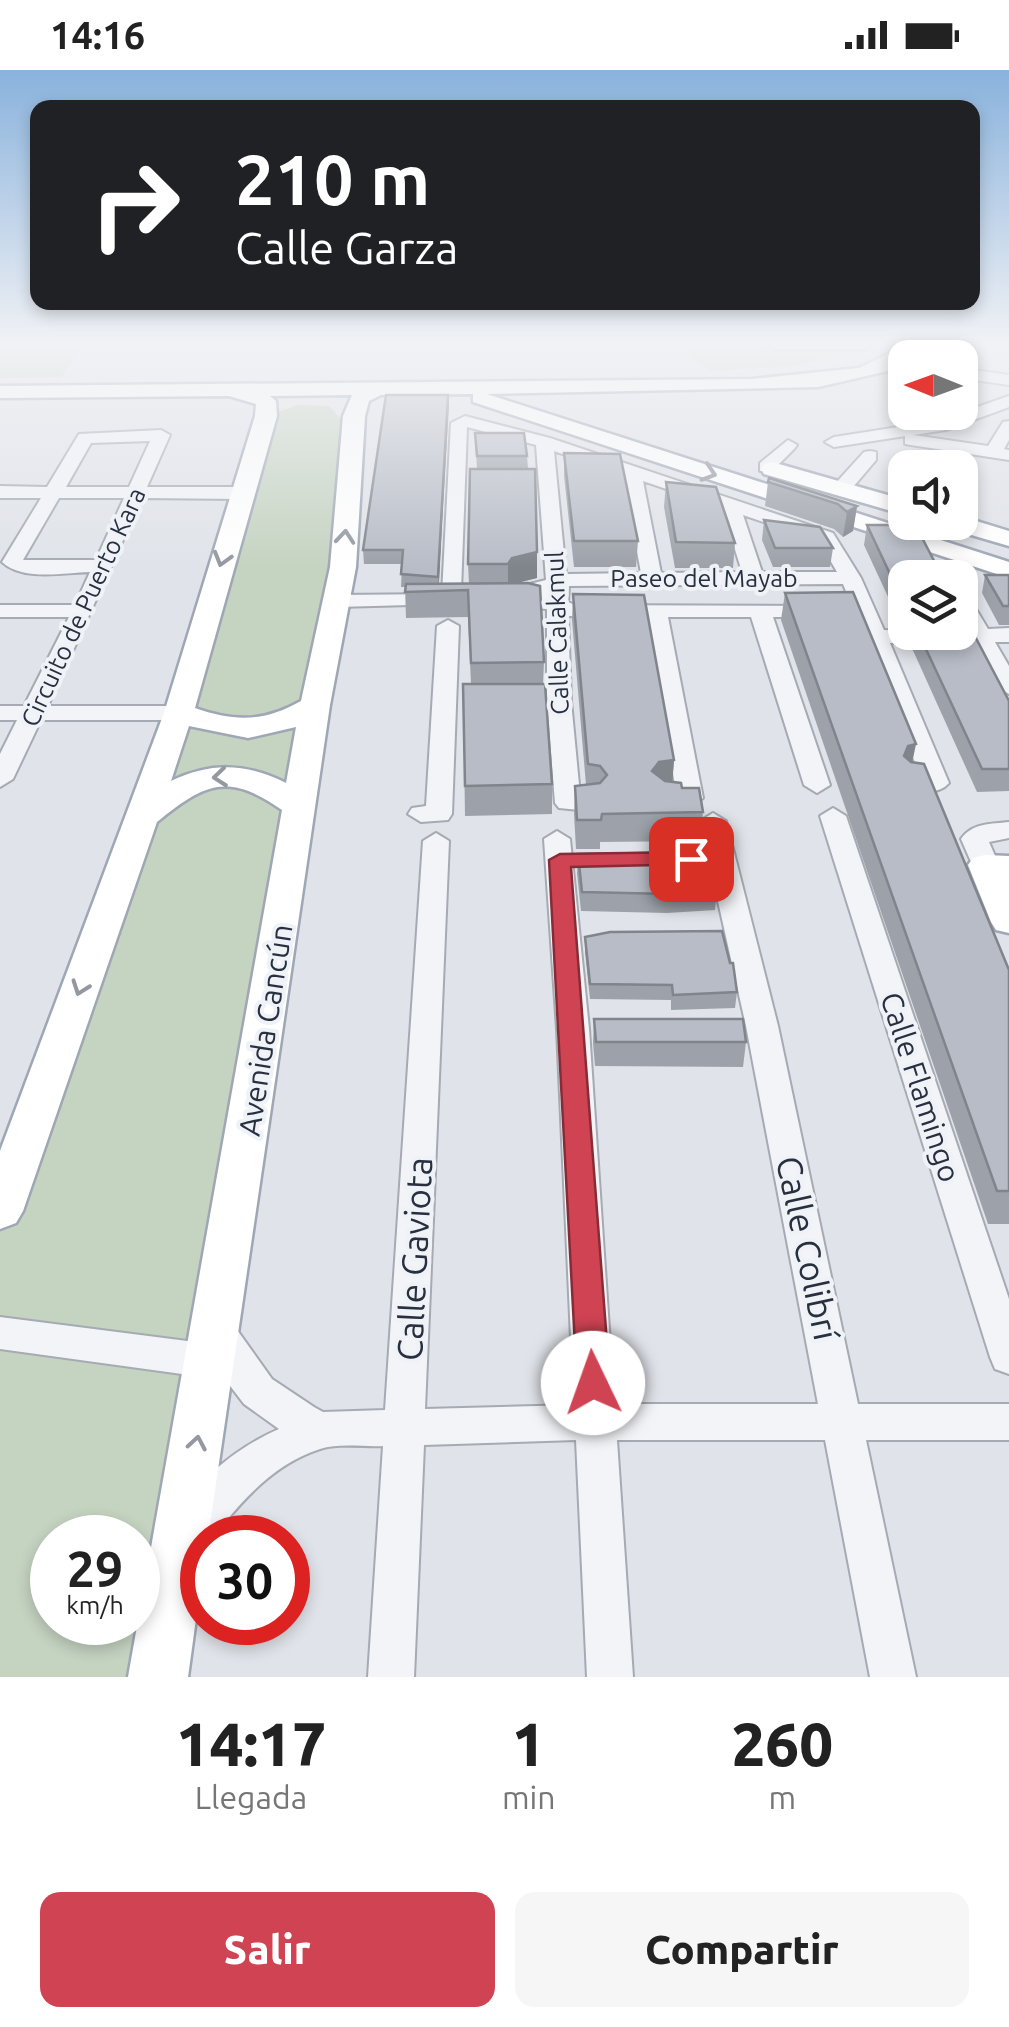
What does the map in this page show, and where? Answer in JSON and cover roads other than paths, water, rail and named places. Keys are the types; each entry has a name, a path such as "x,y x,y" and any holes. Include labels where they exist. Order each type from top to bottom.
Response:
{"main road":[{"path":"0,1211 178,713 240,492 265,418"},
{"name":"Avenida Cancún","path":"185,1515 316,705 338,596 354,418"},
{"path":"540,418 1009,570"},
{"path":"600,418 888,503"},
{"path":"630,447 646,438 670,438"},
{"path":"978,530 1009,540"},
{"path":"178,713 221,728 251,730 282,724 316,705"},
{"path":"142,817 174,791 216,776 254,778 301,808"},
{"path":"989,857 1009,922"},
{"name":"Avenida Cancún","path":"158,1677 180,1542"}],"street":[{"path":"834,442 940,426 962,418"},
{"path":"474,595 459,424 474,421 830,538 864,609 936,783 914,783"},
{"path":"880,435 1001,454 1009,426"},
{"name":"Circuito de Puerto Kara","path":"0,779 83,611 161,435 88,436 53,492"},
{"name":"Calle Calakmul","path":"544,442 539,483 557,594 549,701 568,803 589,803"},
{"path":"766,467 788,445"},
{"path":"841,490 870,456"},
{"path":"632,472 652,578"},
{"path":"0,492 240,492"},
{"path":"53,492 12,562 23,567 103,566"},
{"path":"730,505 754,578"},
{"path":"603,578 605,611"},
{"name":"Paseo del Mayab","path":"850,578 603,578 557,594 573,610 864,609"},
{"path":"703,578 711,612"},
{"path":"338,596 557,594"},
{"path":"0,611 83,611"},
{"path":"656,611 690,798 666,799"},
{"path":"760,611 817,785"},
{"name":"Calle Gaviota","path":"391,1677 428,828 439,814 455,702 448,626"},
{"path":"978,631 1009,687"},
{"path":"875,637 1009,635"},
{"path":"0,712 178,713"},
{"name":"Calle Flamingo","path":"833,816 1009,1358"},
{"name":"Calle Colibrí","path":"712,822 724,858 762,1026 893,1677"},
{"path":"989,857 986,832 1009,830"},
{"path":"565,853 576,935 573,1029 610,1677"},
{"path":"688,859 724,858"},
{"path":"703,933 742,932"},
{"path":"724,1026 762,1026"},
{"path":"573,1029 611,1028"},
{"path":"0,1332 213,1346 273,1408 320,1430"},
{"path":"203,1515 230,1484 266,1454 320,1430 596,1422 1009,1422"}]}
